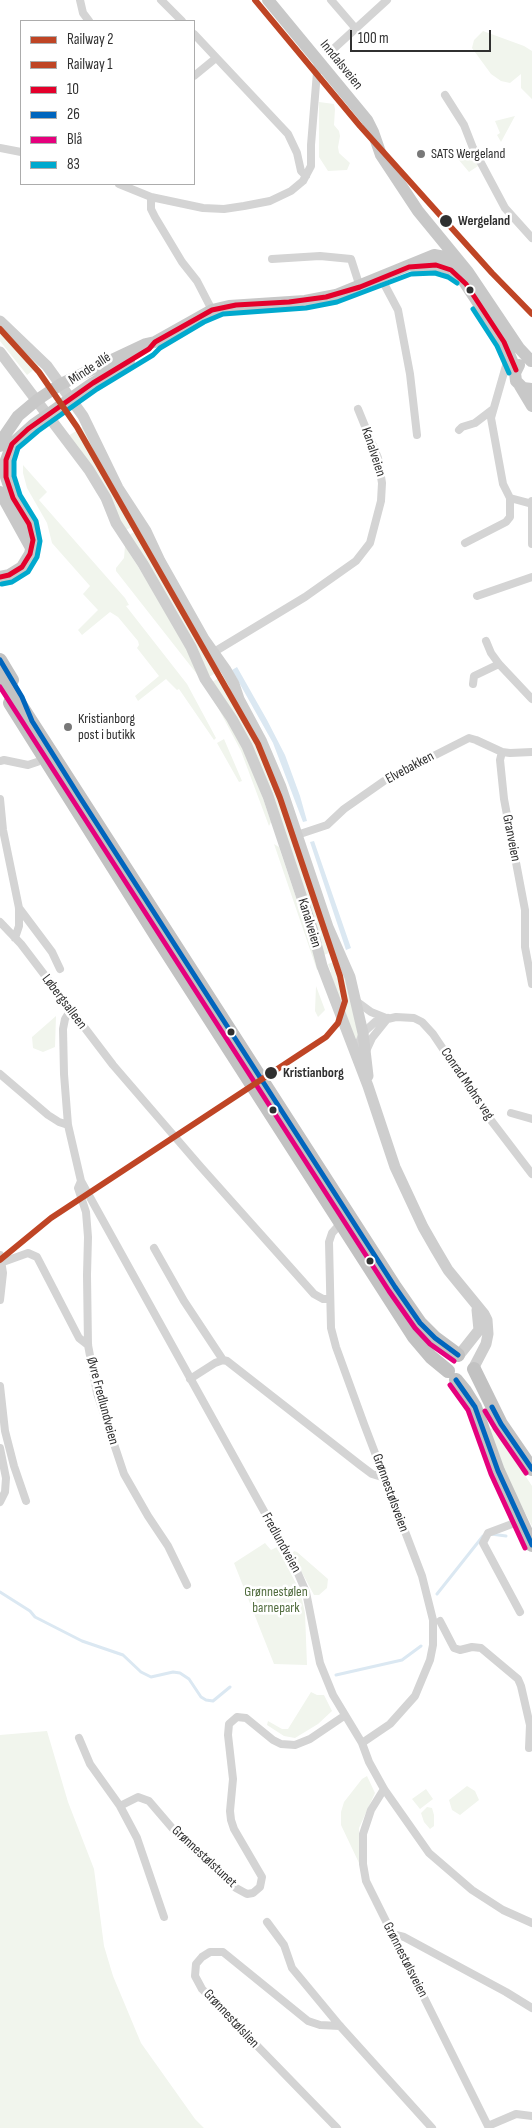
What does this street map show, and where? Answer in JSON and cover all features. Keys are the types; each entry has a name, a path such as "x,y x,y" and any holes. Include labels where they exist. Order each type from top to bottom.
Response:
{"highway":[{"path":"0,660 22,697 32,721"},
{"path":"0,673 32,721 236,1051"},
{"path":"0,685 17,715 276,1113 414,1316 435,1338 459,1354 469,1357 501,1424 532,1470"},
{"path":"0,696 17,715"},
{"path":"276,1113 341,1223 414,1337 430,1357 452,1376 465,1391 475,1407 498,1471 532,1544"},
{"path":"452,1376 449,1361 459,1354"},
{"path":"452,1376 466,1380 472,1376 474,1368"}],"main road":[{"name":"Inndalsveien","path":"268,0 323,56 370,125 381,155 425,221 468,272 519,348 532,361"},
{"name":"Minde allé","path":"0,446 12,424 37,400 62,384 146,344 155,342 212,310 236,305 314,299 336,295 409,267 428,256 439,255 454,260 468,272"},
{"name":"Minde allé","path":"409,267 436,265 451,270 461,277 504,342 515,377 526,388 532,406"},
{"name":"Kanalveien","path":"0,322 42,361 72,399 90,428 118,488 146,531 160,561 204,639 232,679 239,700 265,748 282,787 328,927 347,969 363,1033 360,1051"},
{"name":"Minde allé","path":"31,548 32,532 8,488 5,468 12,444 17,438 48,415 149,349 155,342"},
{"name":"Kanalveien","path":"0,352 90,470 106,498 116,523 143,564 191,647 205,679 230,714 246,746 268,796 312,928 322,966 360,1051 368,1086 392,1157 423,1227 448,1270 484,1314 488,1326 486,1344 474,1368"},
{"path":"511,366 532,361"},
{"path":"0,492 31,548 27,562 22,567 16,572 0,577"},
{"name":"Kanalveien","path":"459,1354 479,1330 478,1314 473,1302"}],"street":[{"path":"80,0 88,20"},
{"path":"161,0 181,20"},
{"path":"331,0 356,29"},
{"path":"122,185 151,196 203,208 224,209 283,196 299,185 311,166 323,56 387,0"},
{"path":"195,35 288,134 297,153 301,171 306,176"},
{"path":"195,75 216,58"},
{"path":"445,95 464,125 473,148 505,208 532,238"},
{"path":"0,148 20,152"},
{"path":"151,196 151,209 155,217 182,262 197,281 212,310"},
{"path":"272,259 320,256 351,259 360,287"},
{"path":"382,278 398,310 410,374 417,435"},
{"path":"465,543 506,522 510,517 510,498 503,484 491,418 493,408 511,366"},
{"path":"459,430 475,423 493,408"},
{"name":"Kanalveien","path":"214,652 305,597 356,561 370,543 381,501 382,483 378,458 358,409"},
{"path":"510,498 532,502 532,544"},
{"path":"477,596 532,577"},
{"path":"486,641 491,653 499,664 532,699"},
{"path":"473,684 474,676 499,664"},
{"name":"Elvebakken","path":"298,835 328,825 344,810 384,781 469,738 502,752 532,752"},
{"name":"Granveien","path":"502,752 500,760 504,799 525,910 525,947 532,984"},
{"path":"0,761 28,764 37,762"},
{"path":"0,799 3,830 19,908 19,926 16,938"},
{"name":"Løbergsalleen","path":"19,908 52,952 60,969"},
{"name":"Løbergsalleen","path":"0,922 16,938 70,1011 132,1088 314,1294 324,1299 330,1299"},
{"name":"Conrad Mohrs veg","path":"356,1001 371,1012 388,1018"},
{"name":"Fredlundveien","path":"70,1011 65,1018 63,1029 68,1125 81,1180 301,1580 309,1601 320,1663 325,1680 344,1716 362,1743 369,1762 384,1790 421,1842 442,1865 486,1900 532,1923"},
{"name":"Conrad Mohrs veg","path":"363,1033 375,1022 396,1017 414,1018 427,1027 509,1146 532,1174"},
{"path":"360,1051 388,1018"},
{"path":"0,1074 48,1115 58,1122 68,1125"},
{"path":"511,1113 532,1118"},
{"name":"Fredlundveien","path":"81,1180 78,1188 86,1212 88,1237 88,1345"},
{"name":"Grønnestølsveien","path":"341,1223 332,1233 329,1242 331,1328 428,1595 433,1620 433,1645 426,1672 415,1696 390,1724 362,1743"},
{"path":"154,1248 184,1301 223,1360 231,1363 372,1474 385,1478"},
{"name":"Øvre Fredlundveien","path":"1,1259 28,1253 37,1257 73,1328 79,1338 88,1345 97,1393 119,1461 148,1516 168,1546 187,1585"},
{"path":"0,1300 3,1283 1,1259"},
{"path":"190,1379 223,1360"},
{"path":"0,1386 2,1433 26,1501"},
{"path":"0,1448 6,1478 5,1492 0,1502"},
{"path":"512,1524 488,1534 483,1543 520,1612"},
{"path":"440,1621 454,1648 460,1650 472,1647 481,1648 518,1679 530,1726 529,1748"},
{"name":"Grønnestølstunet","path":"120,1806 138,1797 149,1801 179,1836 236,1888 247,1894 253,1893 260,1887 262,1877 234,1829 231,1820 233,1772 228,1735 229,1724 237,1717 246,1718 273,1740 281,1744 295,1745 310,1739 344,1716"},
{"path":"79,1738 90,1764 120,1806 143,1853 164,1917"},
{"name":"Grønnestølsveien","path":"384,1790 366,1822 363,1834 363,1864 366,1881 489,2127 516,2114 532,2116"},
{"path":"267,1922 284,1945 292,1968 340,2026 432,2128"},
{"path":"392,1934 404,1937 532,2008"},
{"name":"Grønnestølslien","path":"337,2128 202,1989 195,1976 196,1964 210,1952 223,1952 308,2021 340,2026"}],"green space":[{"path":"483,31 524,46 532,51 532,99 521,88 521,74 510,83 501,81 491,74 472,48 474,40"},
{"path":"319,102 334,104 334,125 339,131 340,136 339,153 350,163 347,170 328,171 319,157"},
{"path":"515,116 501,142 497,135 500,133 495,121"},
{"path":"468,152 472,155 478,166 469,172 458,159"},
{"path":"0,325 41,364 27,375 0,341"},
{"path":"84,426 139,523 124,531 68,436"},
{"path":"23,465 47,492 39,500 125,598 129,605 126,606 187,684 216,738 214,740 179,689 177,690 166,679 138,701 135,696 159,676 137,648 139,645 138,641 118,617 110,612 82,635 78,630 98,610 83,594 90,586 52,543 47,523 27,488"},
{"path":"142,528 223,669 207,678 127,536"},
{"path":"125,546 186,643 200,678 116,571 116,568 124,558"},
{"path":"226,674 262,746 337,950 321,956 271,796 210,683"},
{"path":"214,700 248,755 271,822 269,826 241,751"},
{"path":"224,739 242,781 239,782 217,743"},
{"path":"274,844 279,847 320,969 317,970"},
{"path":"337,961 339,968 344,967 360,1031 355,1043 327,973 331,972 328,964"},
{"path":"316,986 325,1010 318,1017 315,1011"},
{"path":"56,1016 55,1047 43,1052 33,1048 32,1037"},
{"path":"494,1428 532,1486 532,1526 505,1474 488,1429"},
{"name":"Grønnestølen barnepark","path":"265,1543 271,1550 277,1547 300,1591 305,1613 307,1665 274,1664 234,1563"},
{"path":"294,1551 328,1579 327,1588 319,1595 314,1595 292,1554"},
{"path":"311,1692 317,1695 324,1695 332,1711 318,1724 295,1738 284,1736 267,1725 268,1721 282,1729 288,1729"},
{"path":"47,1731 68,1802 94,1869 104,1946 113,1976 141,2043 195,2119 204,2128 0,2128 0,1735"},
{"path":"367,1776 375,1793 359,1828 359,1863 341,1825 341,1812 344,1802 362,1779"},
{"path":"467,1786 475,1791 479,1800 460,1815 452,1810 449,1800"},
{"path":"426,1789 433,1799 420,1809 412,1799"},
{"path":"427,1807 432,1808 434,1815 434,1826 430,1829 424,1822 421,1813"}],"shaded area":[{"path":"237,667 285,755 307,821 303,822 273,743 232,670"},
{"path":"314,841 351,948 346,950 310,842"}],"waterway":[{"path":"491,1534 506,1536"},
{"path":"437,1594 483,1536"},
{"path":"0,1592 30,1611 35,1617 82,1641 123,1655 141,1672 151,1677 173,1672 180,1673 189,1679 201,1697 206,1700 213,1701 230,1687"},
{"path":"336,1675 402,1660 421,1646"}],"tram line":[{"path":"213,1109 230,1100"}],"rail line":[{"name":"1","path":"255,0 360,126 492,273 532,314"},
{"name":"2","path":"0,329 39,372 77,427 258,744 280,798 340,976 345,1001 338,1023 326,1037 51,1218 0,1260"}],"transit line":[{"name":"10","path":"0,577 9,575 22,567 30,554 33,540 29,524 13,498 6,477 6,460 12,444 28,429 93,383 149,349 155,342 212,310 236,305 289,302 326,297 360,287 409,267 436,265 451,270 466,284 504,342 516,370"},
{"name":"83","path":"2,584 12,582 28,572 37,557 40,541 36,521 20,495 14,476 14,461 18,448 38,431 97,389 153,355 160,348 204,322 223,314 306,308 337,302 411,274 435,273 448,277 457,283"},
{"name":"83","path":"473,309 497,346 509,373"},
{"name":"26","path":"0,660 22,697 32,721 79,796 395,1287 420,1323 435,1338 458,1355"},
{"name":"Blå","path":"0,687 389,1291 415,1328 430,1344 454,1361"},
{"name":"26","path":"456,1380 475,1407 498,1471 532,1545"},
{"name":"Blå","path":"450,1385 468,1410 491,1474 525,1548"},
{"name":"26","path":"492,1407 501,1424 532,1469"},
{"name":"Blå","path":"485,1411 526,1473"}],"place":[{"name":"SATS Wergeland","path":"421,154"},
{"name":"Wergeland","path":"446,221"},
{"name":"Kristianborg post i butikk","path":"68,727"},
{"name":"Kristianborg","path":"271,1073"}]}
